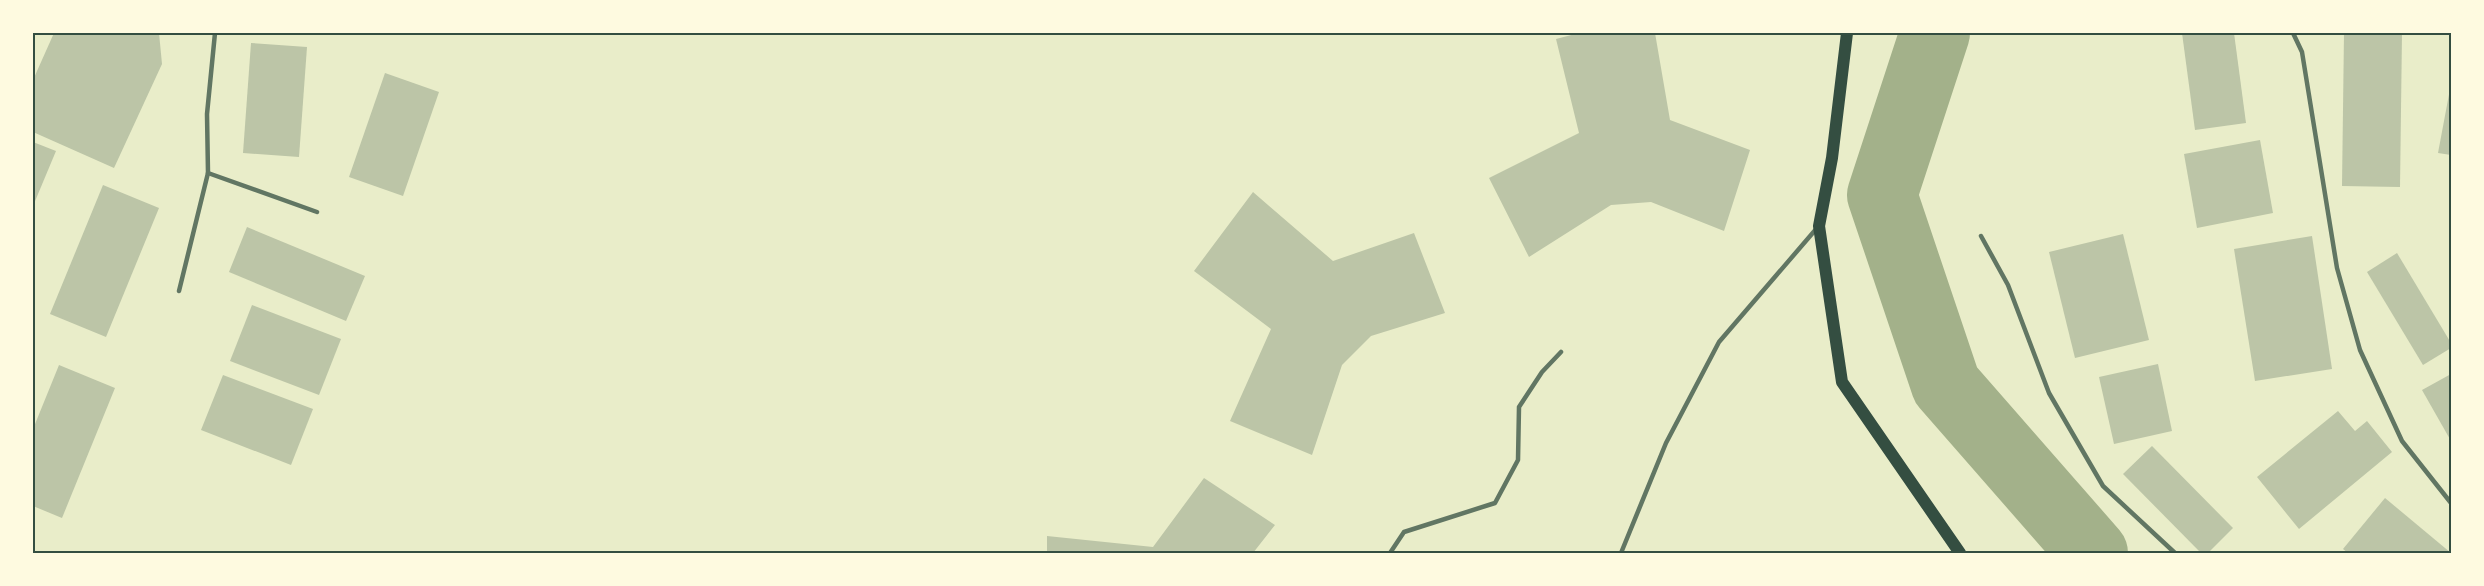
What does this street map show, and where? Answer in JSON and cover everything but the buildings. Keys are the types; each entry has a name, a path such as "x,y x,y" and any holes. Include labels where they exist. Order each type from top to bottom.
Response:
{"main road":[{"path":"1847,33 1832,158 1819,226 1842,382 1960,553"}],"lane":[{"path":"179,291 208,173 207,114 215,33"},
{"path":"2293,33 2302,52 2337,268 2360,350 2402,441 2451,504"},
{"path":"208,173 316,212"},
{"path":"1621,553 1666,443 1719,342 1819,226"},
{"path":"1981,236 2008,285 2049,393 2103,486 2175,553"},
{"path":"1390,553 1404,532 1495,503 1518,460 1519,407 1542,372 1561,352"}],"waterway":[{"path":"1935,33 1882,195 1946,385 2093,553"}]}
